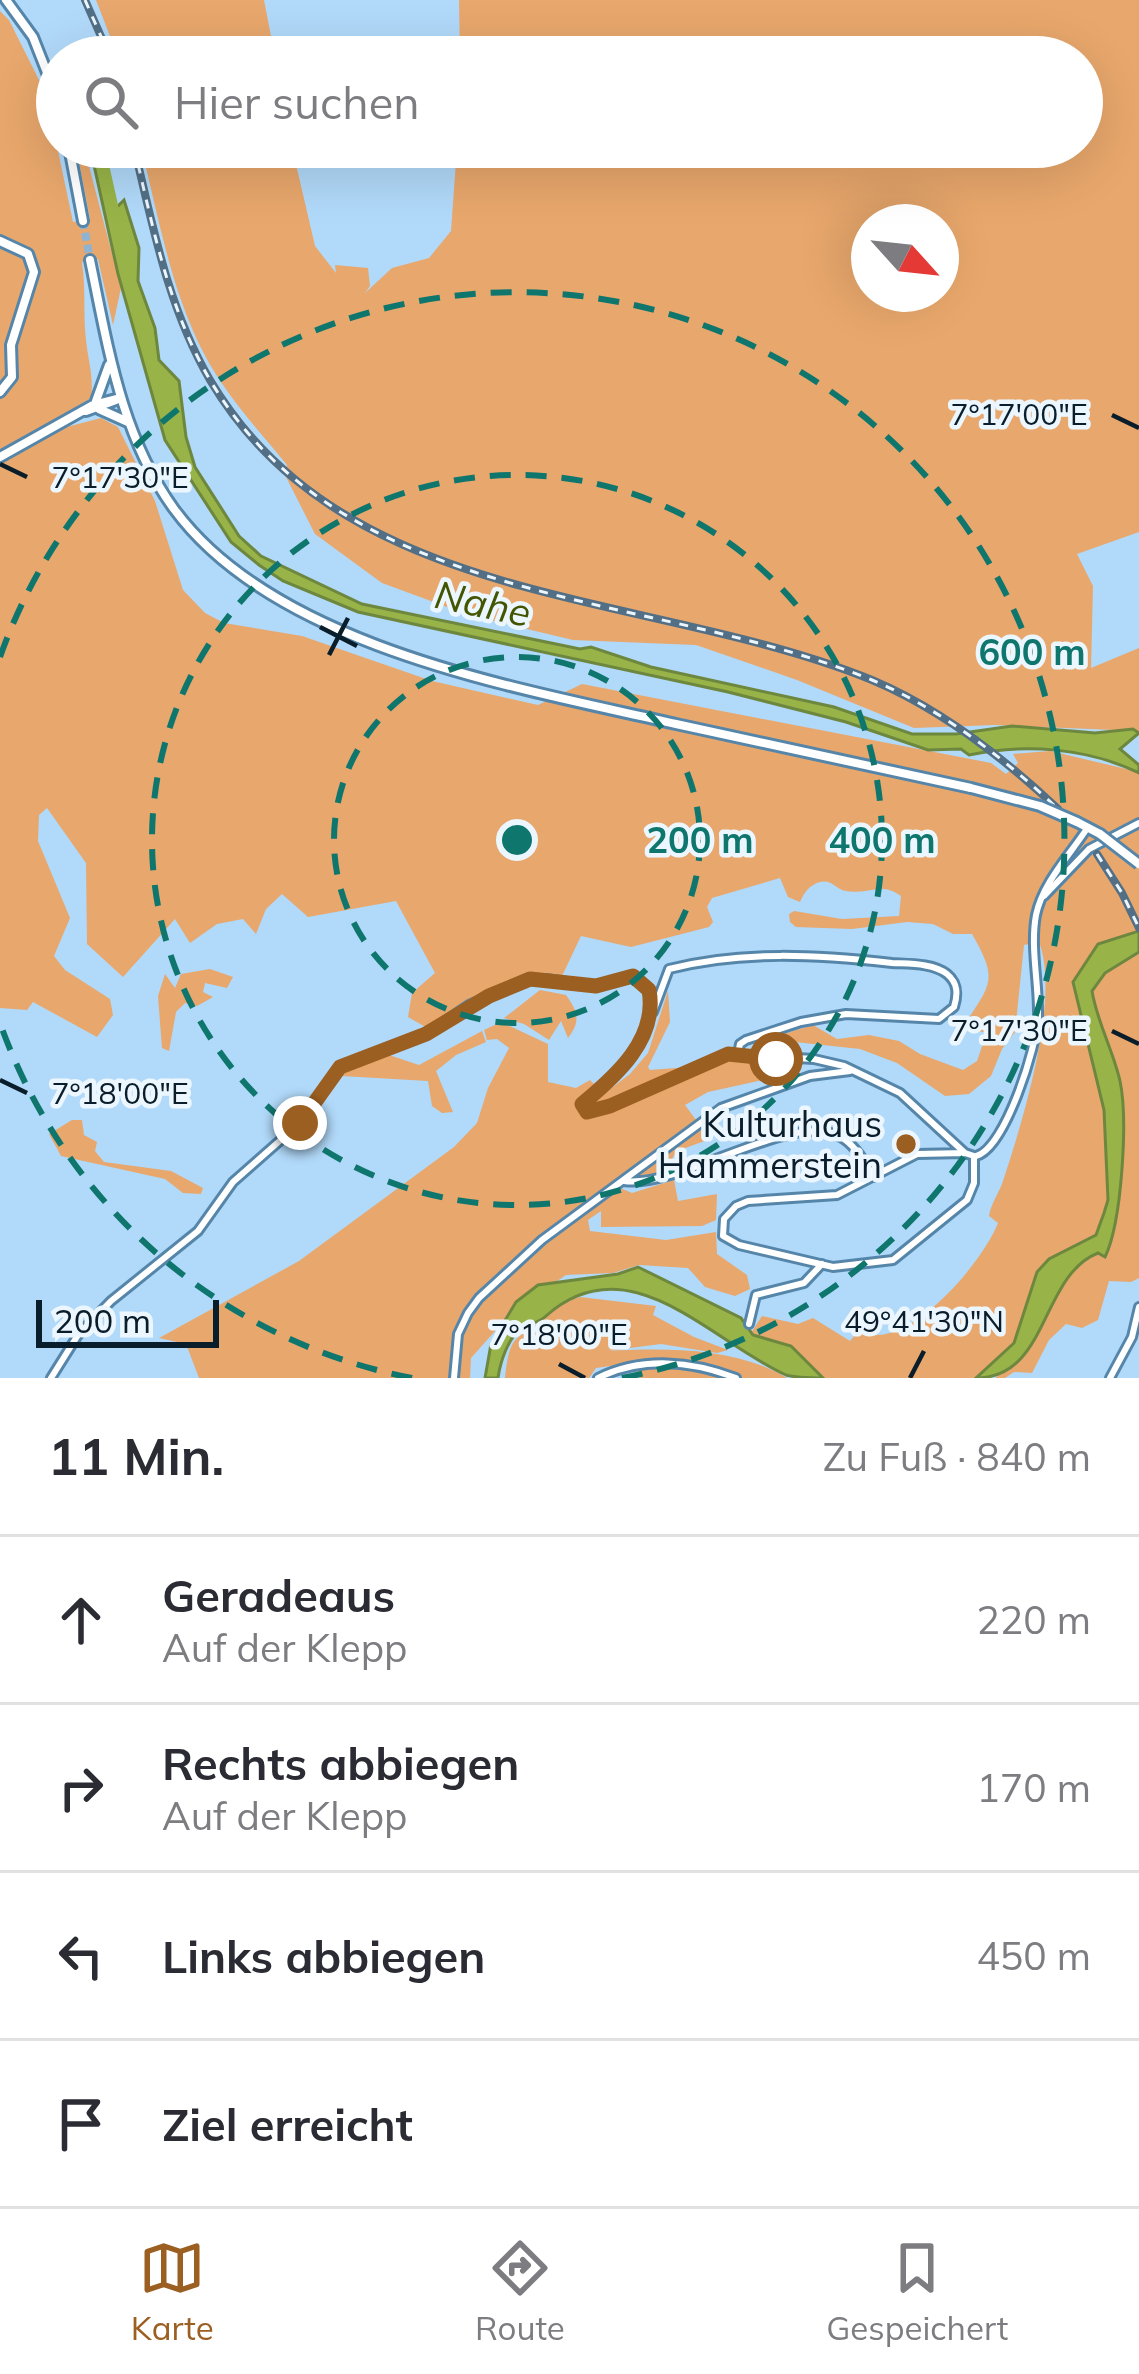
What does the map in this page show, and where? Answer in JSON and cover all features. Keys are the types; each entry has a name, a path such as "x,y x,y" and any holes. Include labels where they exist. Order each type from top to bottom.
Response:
{"main road":[{"path":"5,0 36,45"},
{"path":"73,168 83,221"},
{"path":"0,241 28,254 34,272 11,345 12,377 0,392"},
{"path":"90,260 120,398 154,479 199,539 255,586 312,618 496,680 1007,797 1088,827 1139,864"},
{"path":"95,407 110,358"},
{"path":"0,457 120,398"},
{"path":"95,407 128,422"}],"street":[{"path":"1041,898 1089,849 1139,823"},
{"path":"738,1053 746,1040 832,1016 873,1013 940,1018 954,1007 956,988 950,976 937,968 831,956 730,959 669,970 638,1046 582,1104 584,1110 599,1110 738,1053 822,1060 900,1093 969,1154 974,1183 968,1200 904,1254 856,1266 822,1264 731,1243 723,1236 724,1219 748,1201 837,1195 917,1154 969,1154 988,1150 1008,1118 1035,1032 1035,923 1041,898 1088,827"},
{"path":"51,1378 78,1335 111,1301 199,1231 233,1182 300,1123 340,1067 426,1034 476,1001 524,981 556,979 596,986 633,976 649,990 651,1014"},
{"path":"454,1378 458,1334 478,1298 529,1251 721,1108 790,1082 850,1071"},
{"path":"624,1181 653,1180 815,1131 848,1142 874,1177"},
{"path":"749,1324 756,1295 799,1285 822,1264"},
{"path":"1110,1378 1132,1337 1139,1307"},
{"path":"598,1378 638,1365 663,1363 736,1378"}],"shaded area":[{"path":"96,0 264,0 271,36 110,36"},
{"path":"459,0 1139,0 1139,532 1077,554 1093,586 1091,668 1139,648 1139,731 995,725 914,728 696,645 573,640 469,615 382,583 315,534 284,473 287,465 207,358 181,300 146,168 297,168 315,246 336,273 335,265 368,268 370,286 365,293 392,268 429,258 451,231 456,168 1103,168 1103,36 460,36"},
{"path":"0,11 36,74 36,168 62,168 73,222 90,219 80,168 90,168 121,288 113,325 98,259 82,262 91,398 53,421 59,429 101,418 118,427 155,501 183,590 205,613 224,623 302,636 432,681 538,705 582,684 991,763 1006,774 1018,763 1013,754 1050,751 1139,772 1139,931 1098,944 1073,982 1104,1110 1108,1200 1096,1235 1050,1259 1037,1272 1014,1343 976,1378 823,1378 791,1346 751,1333 762,1316 798,1324 813,1318 850,1341 864,1324 875,1335 892,1332 929,1310 979,1257 998,1223 989,1216 990,1211 1011,1156 1036,1061 1045,995 1039,942 1024,945 1015,1032 991,1076 969,1094 945,1096 897,1063 860,1049 767,1039 813,1025 837,1039 869,1035 899,1041 963,1070 977,1061 987,1032 969,1031 964,1025 986,990 988,971 972,934 907,922 852,929 796,927 789,914 794,911 842,919 899,916 901,896 894,892 846,891 828,882 813,885 800,902 788,897 780,878 712,898 707,907 713,922 709,927 631,947 581,936 562,976 508,984 429,1029 408,1017 412,993 435,973 396,901 308,917 282,894 266,909 256,934 243,919 217,924 190,943 175,919 123,977 87,944 86,863 47,808 39,815 38,841 70,918 54,956 65,970 110,999 113,1015 97,1037 33,1002 27,1010 0,1008"},
{"path":"95,168 102,168 116,208 124,200 139,248 138,281 155,328 159,360 179,381 195,467 239,536 261,556 362,604 580,649 591,647 651,667 834,707 912,734 1012,726 1095,733 1133,729 1139,733 1120,749 1139,765 1139,773 1099,758 1056,750 969,755 961,749 928,750 846,722 728,692 358,612 283,581 231,542 165,440 118,274"},
{"path":"1139,931 1139,952 1105,973 1092,991 1120,1081 1123,1120 1122,1170 1111,1241 1105,1257 1098,1253 1065,1282 1018,1362 1000,1374 976,1378 1014,1343 1037,1272 1049,1259 1096,1235 1108,1200 1104,1110 1073,982 1098,944"},
{"path":"1139,952 1139,1278 1109,1281 1098,1320 1082,1328 1066,1324 1049,1340 1032,1373 995,1378 1026,1348 1066,1280 1111,1244 1121,1187 1124,1104 1092,991 1105,973"},
{"path":"210,969 233,977 227,988 205,983 203,992 213,997 197,1006 185,1003 176,1012 169,1051 162,1048 158,996 165,974 175,988 181,974"},
{"path":"540,990 566,995 570,1001 576,1021 568,1038 561,1021 549,1040 504,1018"},
{"path":"668,991 670,1022 650,1070 689,1067 722,1054 729,1059 791,1067 791,1074 708,1092 685,1105 710,1139 677,1151 666,1168 645,1179 636,1174 620,1188 632,1193 674,1180 678,1201 717,1194 716,1220 702,1226 601,1227 601,1211 588,1220 590,1231 666,1240 716,1232 717,1254 747,1275 750,1289 735,1296 705,1287 688,1268 639,1265 613,1273 566,1275 513,1311 471,1358 470,1378 199,1378 186,1344 159,1338 299,1261 454,1147 477,1123 488,1088 509,1048 497,1039 487,1040 484,1030 501,1022 548,1044 548,1082 576,1088 590,1080 596,1086 588,1097 597,1099 648,1053"},
{"path":"482,1031 486,1042 456,1055 436,1071 453,1112 442,1113 432,1106 428,1081 342,1076 338,1071 383,1053 419,1065"},
{"path":"72,1120 82,1120 84,1135 97,1142 95,1151 104,1162 171,1171 203,1188 201,1194 183,1193 165,1179 61,1156 49,1134"},
{"path":"638,1267 741,1318 753,1335 791,1346 823,1378 786,1375 669,1305 638,1293 608,1289 577,1296 522,1328 509,1344 498,1378 485,1378 491,1344 516,1302 538,1285"},
{"path":"580,1297 656,1306 653,1315 728,1350 717,1353 661,1344 607,1351 723,1355 787,1378 640,1378 632,1363 596,1368 589,1378 505,1378 517,1338"}],"waterway":[{"name":"Nahe","path":"105,168 115,214"}],"tunnel":[{"path":"83,221 90,260"}],"railway":[{"path":"85,0 101,36"},
{"path":"139,168 173,296 210,380 269,455 340,512 421,552 509,582 785,650 872,680 971,736 1058,809"},
{"path":"1097,854 1139,928"}],"place":[{"name":"Kulturhaus Hammerstein","path":"906,1144"}],"route":[{"path":"300,1123 340,1067 426,1034 476,1001 530,979 596,986 633,976 649,990 651,1014 638,1046 582,1104 587,1112 728,1054 776,1059"}]}
